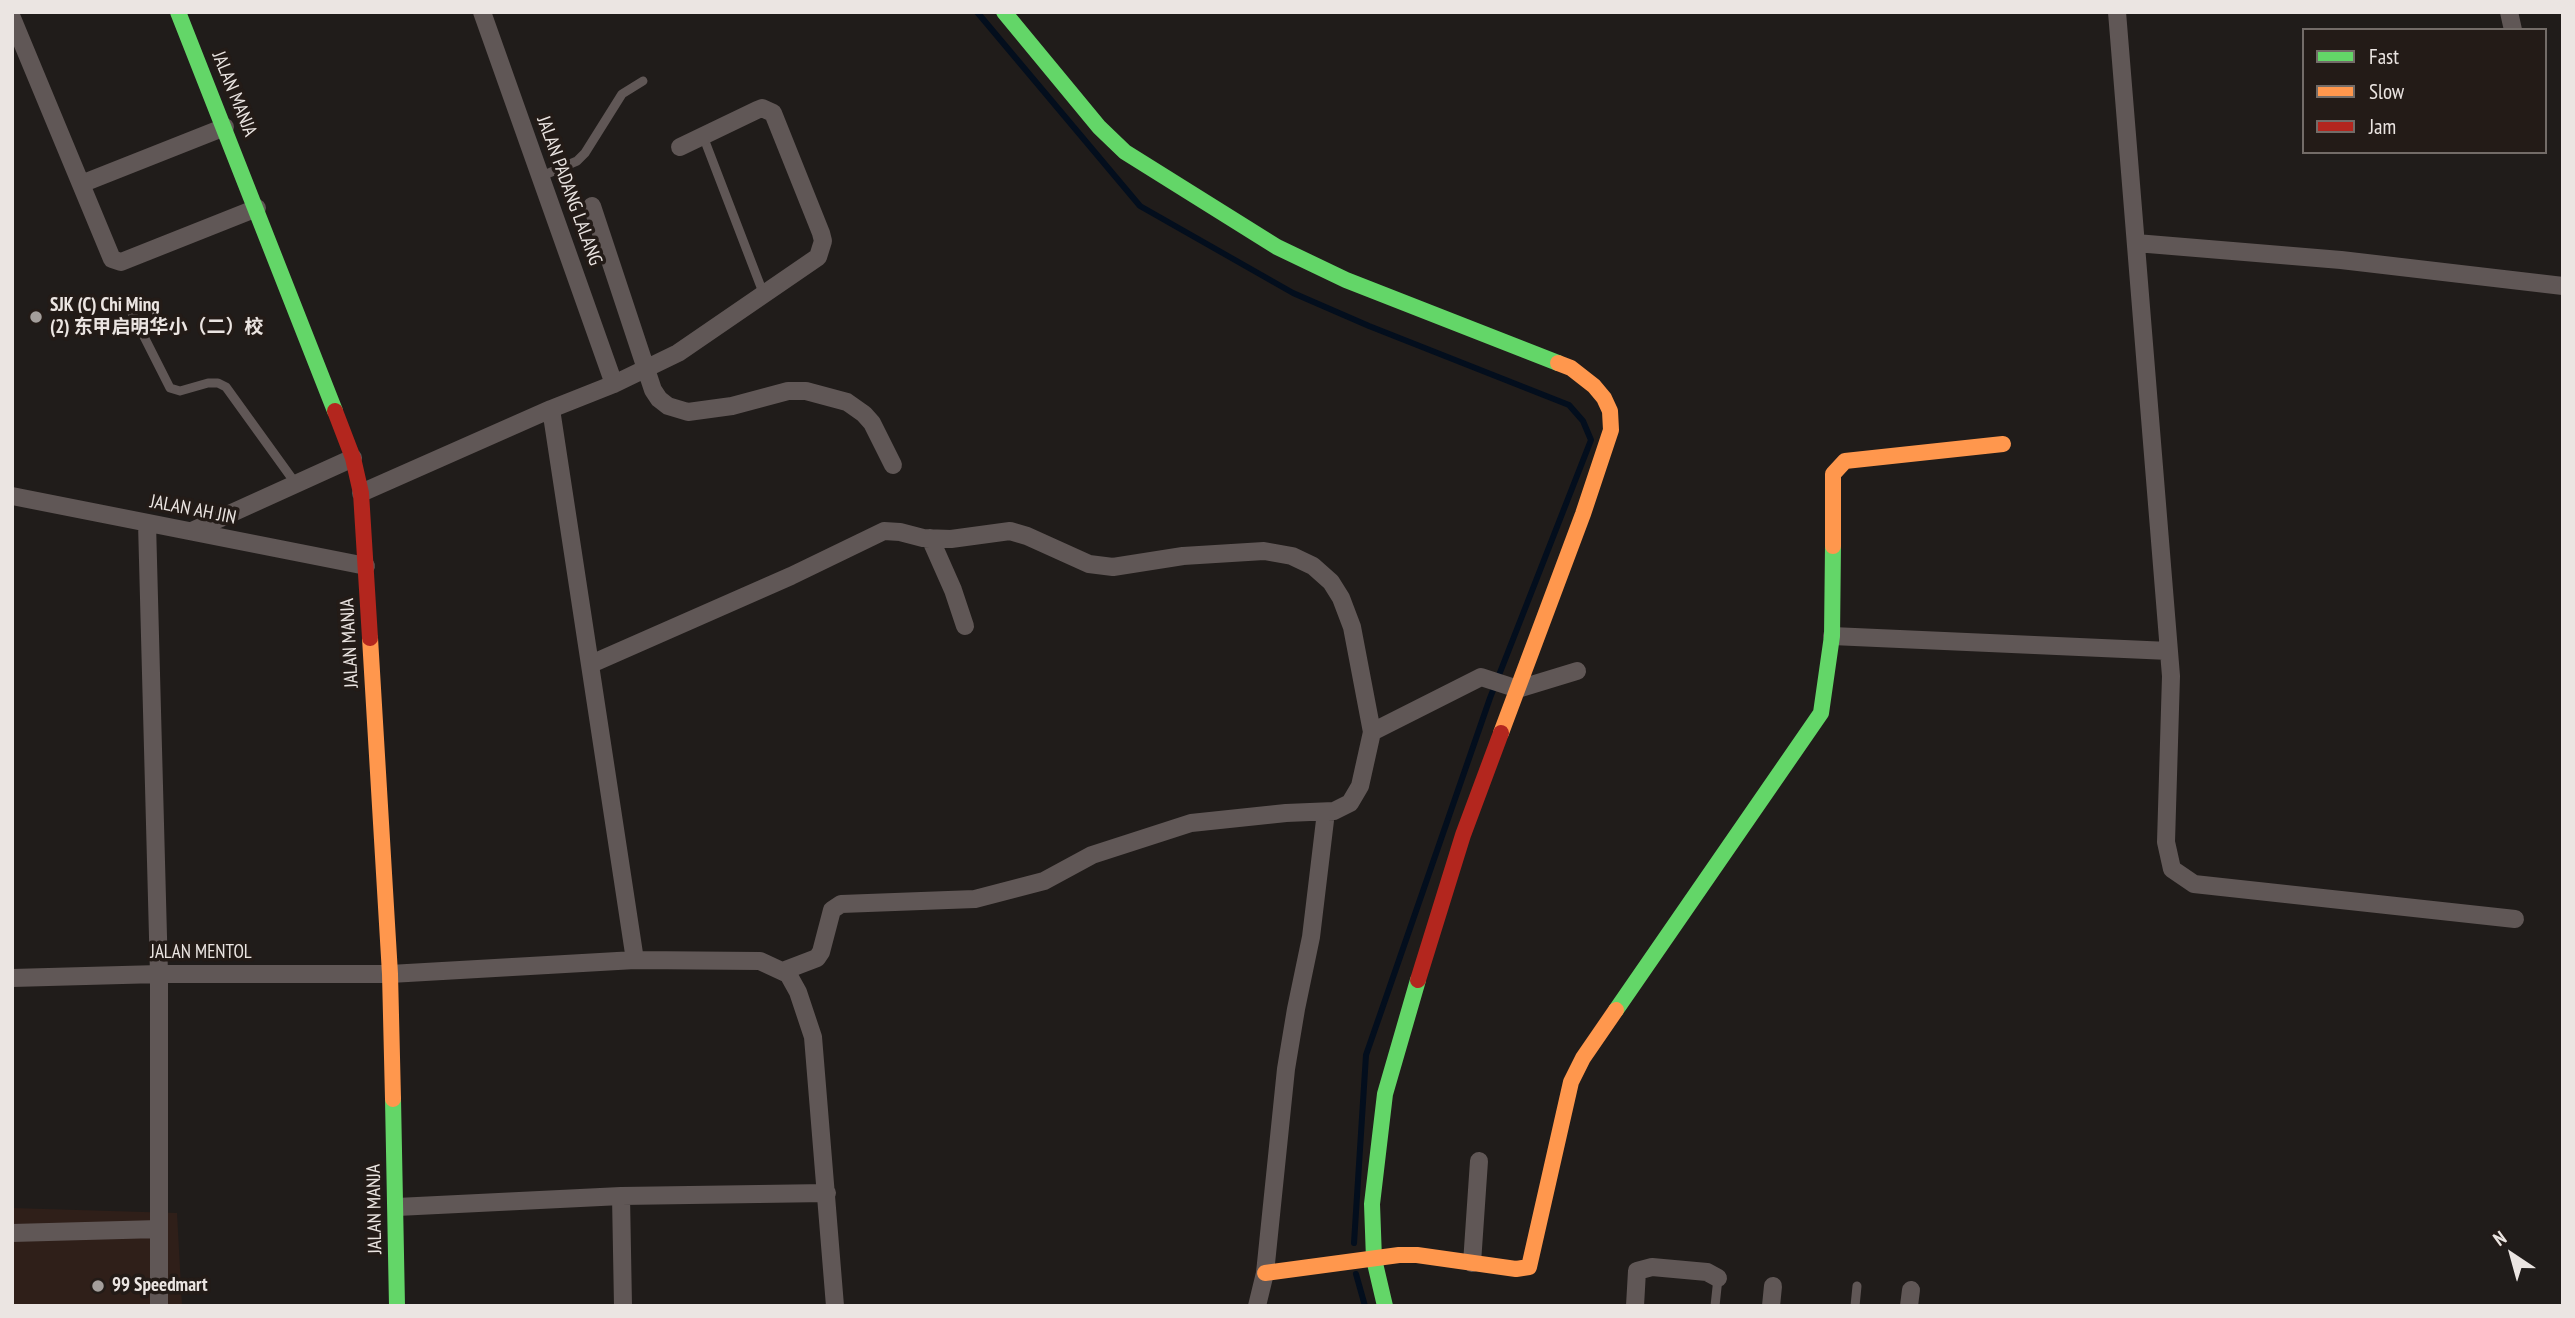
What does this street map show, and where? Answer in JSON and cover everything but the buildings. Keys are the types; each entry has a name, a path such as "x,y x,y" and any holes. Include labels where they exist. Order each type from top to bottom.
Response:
{"street":[{"name":"JALAN MANJA","path":"178,12 353,458 361,493 390,974 397,1306"},
{"name":"JALAN PADANG LALANG","path":"482,12 614,384"},
{"path":"1004,12 1099,127 1125,152 1277,247 1346,280 1571,368 1604,398 1610,411 1611,430 1514,687 1463,835 1403,1026 1385,1094 1372,1204 1374,1259 1385,1306"},
{"path":"2117,12 2171,676 2166,842 2172,869 2194,884 2515,919"},
{"path":"12,18 113,259 121,262 257,208"},
{"path":"361,493 614,384 678,353 818,257 823,241 777,117 769,109 762,108 680,147"},
{"path":"81,184 225,127"},
{"path":"592,206 653,390 659,400 668,406 688,412 732,407 788,391 806,391 847,402 872,423 893,465"},
{"path":"2136,243 2341,260 2563,286"},
{"path":"551,409 635,960"},
{"path":"1265,1273 1399,1255 1417,1255 1523,1270 1529,1267 1571,1082 1592,1044 1821,713 1832,636 1831,483 1838,467 1853,459 2003,444"},
{"path":"192,531 353,458"},
{"name":"JALAN AH JIN","path":"12,496 366,566"},
{"path":"147,523 159,974 159,1306"},
{"path":"591,664 791,576 884,531 951,539 1010,531 1089,564 1113,567 1183,556 1264,551 1292,556 1313,566 1331,582 1352,627 1372,732 1360,786 1350,803 1334,811 1191,823 1092,855 1044,881 975,899 841,904 832,910 817,958 783,971"},
{"path":"930,538 953,590 965,626"},
{"path":"1832,636 2169,651"},
{"path":"1372,732 1481,677 1514,687 1577,671"},
{"path":"1257,1306 1265,1273 1280,1116 1296,1009 1311,937 1325,812"},
{"name":"JALAN MENTOL","path":"12,978 159,974 390,974 635,960 760,961 783,971"},
{"path":"783,971 789,974 799,992 813,1037 835,1306"},
{"path":"1472,1263 1479,1161"},
{"path":"397,1207 621,1196 827,1193"},
{"path":"621,1196 623,1306"},
{"path":"12,1233 159,1229"},
{"path":"1634,1306 1637,1271 1652,1267 1664,1268 1707,1272 1718,1278"},
{"path":"1772,1306 1773,1286"}],"lane":[{"path":"542,176 578,161 620,97 643,81"},
{"path":"703,136 764,295"},
{"path":"127,303 170,387 180,391 218,383 226,387 296,484"},
{"path":"1715,1306 1718,1278"},
{"path":"1855,1306 1857,1286"}],"shaded area":[{"path":"12,1208 177,1213 182,1306 12,1306"}],"waterway":[{"path":"977,12 1140,206 1293,293 1569,405 1583,421 1591,440 1490,698 1366,1055 1354,1243"},
{"path":"1356,1274 1365,1306"}],"traffic: fast":[{"path":"178,12 335,411"},
{"path":"1004,12 1099,127 1125,152 1277,247 1346,280 1558,363"},
{"path":"1616,1010 1821,713 1832,636 1833,546"},
{"path":"1385,1306 1374,1259 1372,1204 1385,1094 1418,980"},
{"path":"393,1099 397,1306"}],"traffic: slow":[{"path":"1501,733 1583,514 1611,430 1610,411 1604,398 1594,386 1571,368 1558,363"},
{"path":"1833,546 1833,474 1845,461 2003,444"},
{"path":"370,638 390,974 393,1099"},
{"path":"1265,1273 1399,1255 1417,1255 1516,1269 1529,1267 1571,1082 1583,1058 1616,1010"}],"traffic: jam":[{"path":"335,411 353,458 361,493 370,638"},
{"path":"1418,980 1463,835 1501,733"}],"place":[{"name":"SJK (C) Chi Ming (2) 东甲启明华小（二）校","path":"36,317"},
{"name":"99 Speedmart","path":"98,1286"}]}
